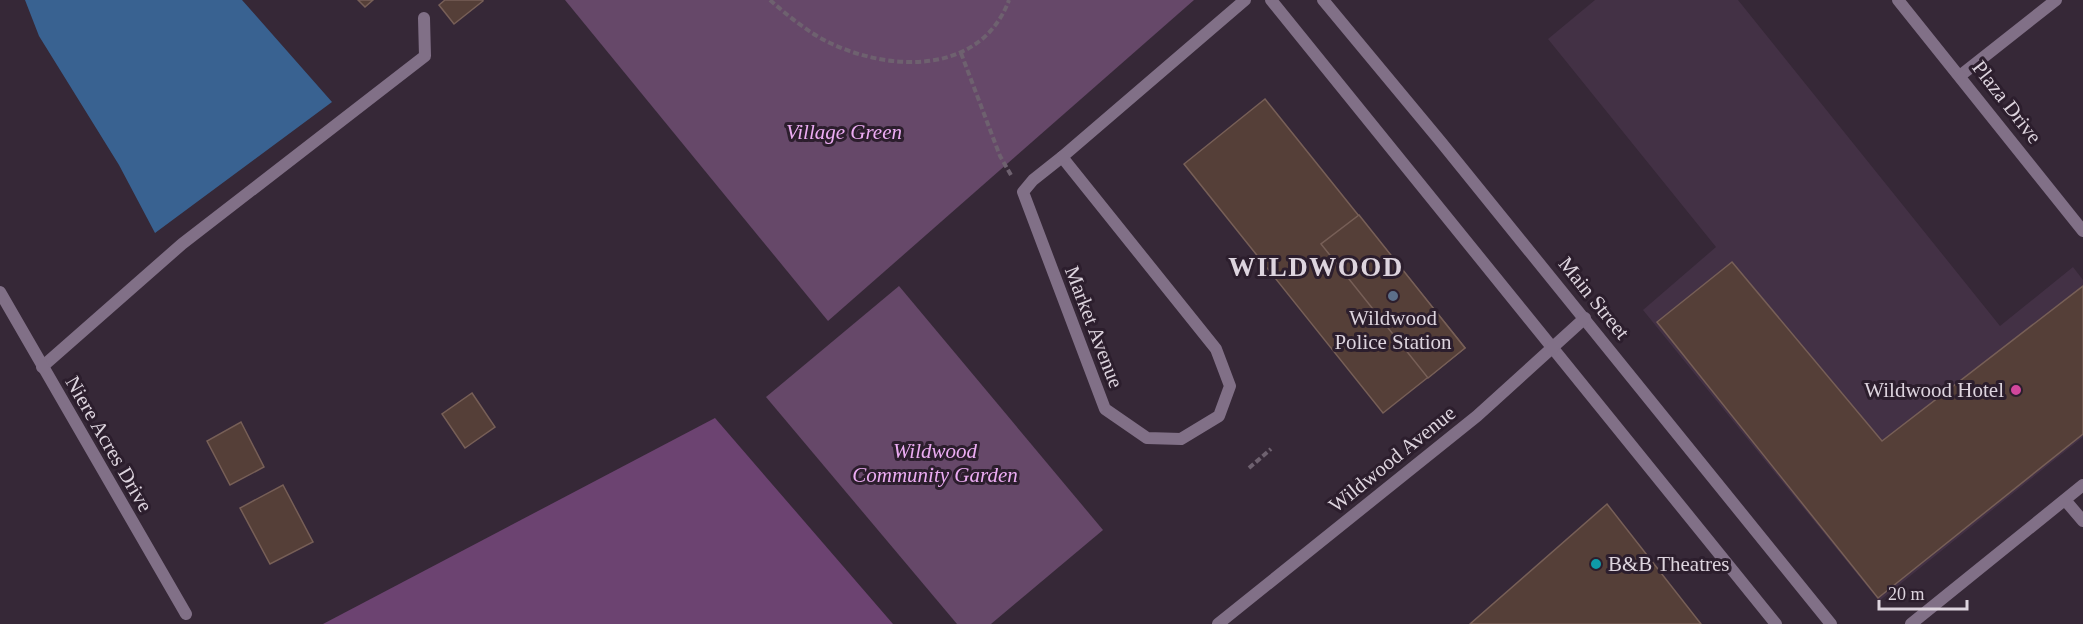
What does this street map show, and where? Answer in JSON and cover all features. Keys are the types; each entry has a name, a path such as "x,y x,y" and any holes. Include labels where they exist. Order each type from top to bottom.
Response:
{"street":[{"path":"1023,192 1033,180 1245,0"},
{"path":"1271,0 1776,624"},
{"name":"Main Street","path":"1323,0 1585,318 1831,624"},
{"name":"Plaza Drive","path":"1898,0 2083,231"},
{"path":"1960,75 2056,0"},
{"path":"42,367 182,243 425,56 424,18"},
{"name":"Market Avenue","path":"1023,192 1105,409 1147,438 1181,439 1220,416 1230,386 1216,349 1062,157"},
{"name":"Niere Acres Drive","path":"0,292 186,614"},
{"name":"Wildwood Avenue","path":"1218,624 1464,427 1585,318"},
{"path":"1911,624 2083,485"},
{"path":"2066,500 2083,521"}],"path":[{"path":"770,0 828,42 871,58 922,63 961,53 990,31 999,21 1009,0"},
{"path":"961,53 1000,156 1023,192"},
{"path":"1249,468 1271,449"}],"shaded area":[{"path":"1595,0 1738,0 2000,326 2073,267 2083,280 2083,437 1879,601 1643,310 1716,247 1548,39"},
{"path":"715,418 893,624 323,624"}],"green space":[{"name":"Village Green","path":"565,0 1194,0 828,321"},
{"name":"Wildwood Community Garden","path":"899,286 1103,530 991,624 957,624 766,397"}],"water":[{"path":"25,0 242,0 332,102 155,233 119,165 39,36"}],"building":[{"path":"358,0 373,0 365,7"},
{"path":"445,0 483,1 454,24 439,5"},
{"path":"1265,99 1465,348 1383,413 1184,164"},
{"name":"Wildwood Police Station","path":"1359,215 1465,348 1428,378 1321,244"},
{"name":"Wildwood Hotel","path":"1732,262 1882,441 2083,286 2083,434 1878,598 1657,322"},
{"path":"472,393 495,427 465,448 442,414"},
{"path":"241,422 264,467 230,485 207,441"},
{"path":"283,485 313,542 270,564 240,508"},
{"name":"B&B Theatres","path":"1607,504 1701,624 1470,624"}],"place":[{"name":"Wildwood Police Station","path":"1393,296"},
{"name":"Wildwood Hotel","path":"2016,390"},
{"name":"B&B Theatres","path":"1596,564"}],"district":[{"name":"WILDWOOD","path":"1316,267"}]}
